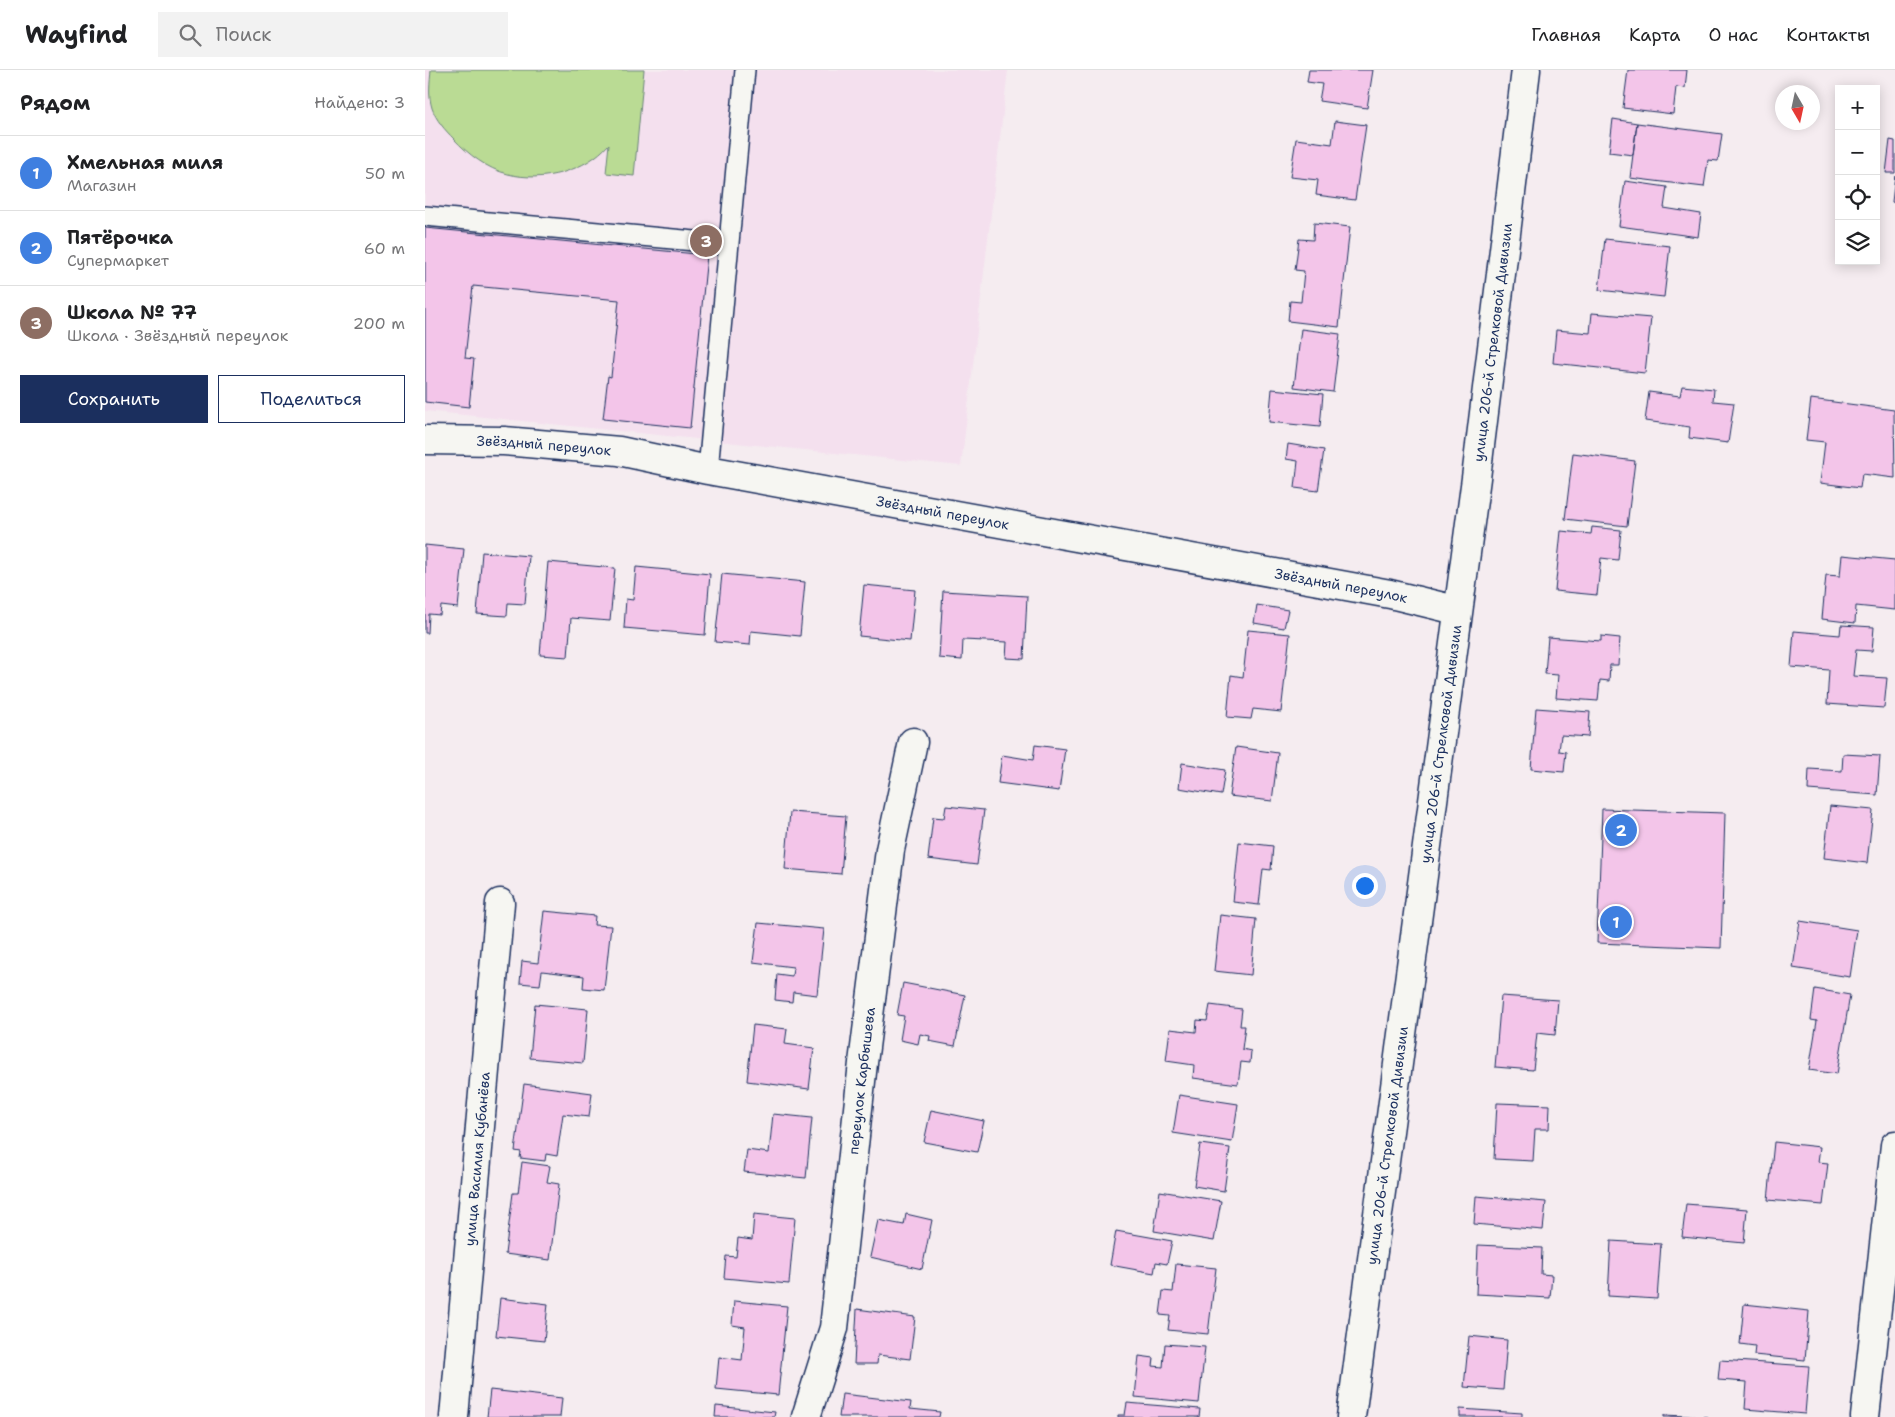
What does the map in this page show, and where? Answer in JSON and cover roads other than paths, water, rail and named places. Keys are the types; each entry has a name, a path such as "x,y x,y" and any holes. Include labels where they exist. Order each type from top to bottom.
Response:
{"street":[{"name":"улица 206-й Стрелковой Дивизии","path":"1351,1417 1456,610 1475,478 1526,70"},
{"name":"Звёздный переулок","path":"425,440 504,441 619,451 708,470 1390,594 1456,610"},
{"name":"переулок Карбышева","path":"806,1417 834,1328 863,1063 889,860 913,742"},
{"name":"улица Василия Кубанёва","path":"454,1417 500,903"},
{"path":"1865,1417 1885,1344 1895,1145"}],"lane":[{"path":"708,470 727,244 745,70"},
{"path":"425,216 727,244"}],"place":[{"name":"Школа № 77","path":"706,241"},
{"name":"Пятёрочка","path":"1621,830"},
{"name":"Хмельная миля","path":"1616,922"}]}
